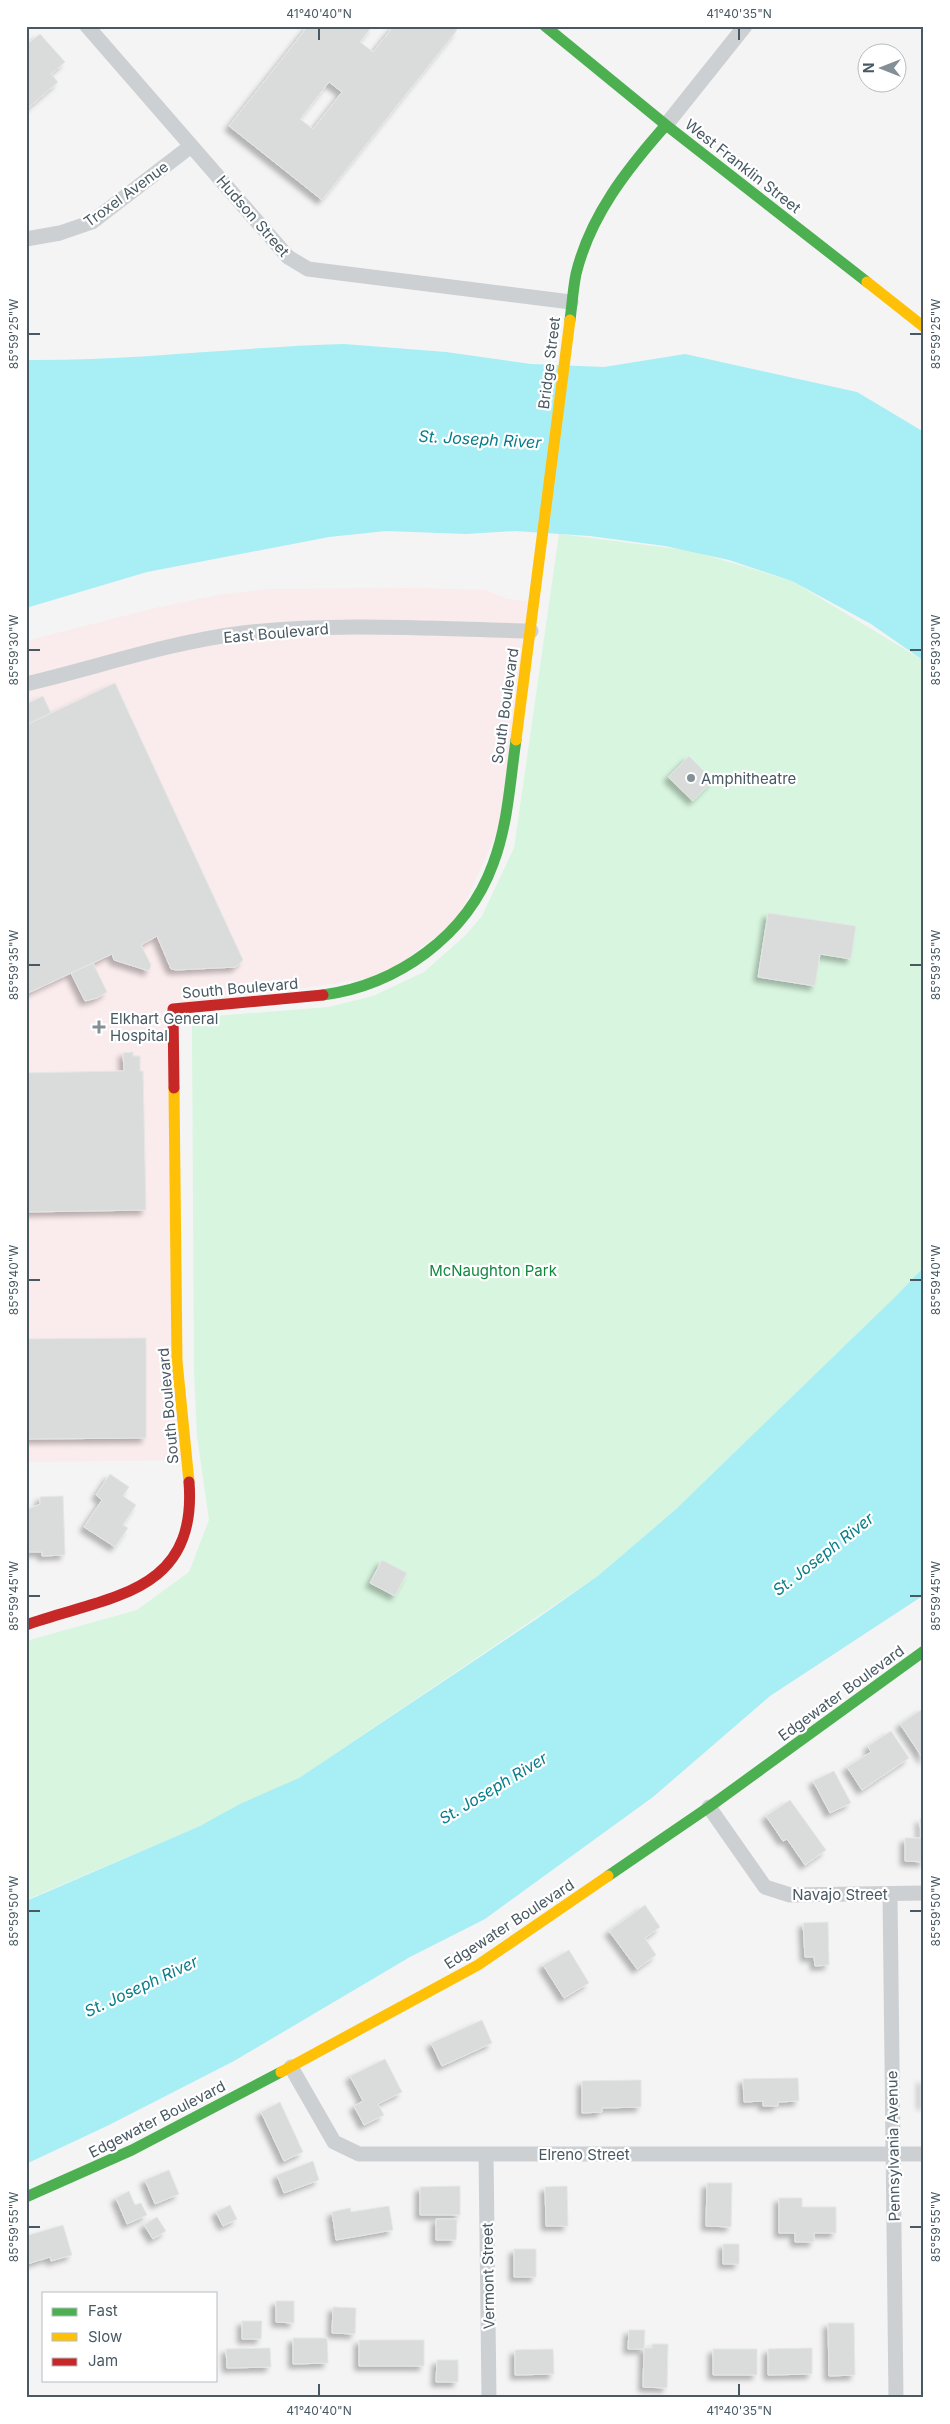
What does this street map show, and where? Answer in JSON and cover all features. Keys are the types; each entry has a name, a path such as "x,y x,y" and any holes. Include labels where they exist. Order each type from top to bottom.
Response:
{"street":[{"name":"Hudson Street","path":"87,26 288,257 308,269 571,302"},
{"name":"West Franklin Street","path":"545,26 666,125 924,327"},
{"path":"666,125 745,26"},
{"name":"Bridge Street","path":"531,631 571,302 582,254 596,217 623,174 666,125"},
{"name":"Troxel Avenue","path":"26,239 60,234 92,222 191,146"},
{"name":"East Boulevard","path":"26,684 172,648 250,632 332,628 531,631"},
{"name":"South Boulevard","path":"26,1625 137,1589 158,1575 172,1561 183,1542 189,1523 191,1497 177,1362 174,1009 319,996 351,990 383,978 407,966 437,945 474,900 488,875 496,855 506,812 531,631"},
{"name":"Edgewater Boulevard","path":"26,2198 132,2150 291,2067 478,1965 709,1807 924,1651"},
{"name":"Navajo Street","path":"709,1807 764,1888 790,1896 924,1893"},
{"name":"Pennsylvania Avenue","path":"890,1894 896,2398"},
{"name":"Elreno Street","path":"291,2067 334,2142 359,2154 924,2154"},
{"name":"Vermont Street","path":"486,2154 489,2398"}],"shaded area":[{"name":"Elkhart General Hospital","path":"418,588 486,590 507,599 532,602 502,821 457,921 383,976 172,1008 185,1460 26,1462 26,641 155,608 223,594 270,589"}],"green space":[{"name":"McNaughton Park","path":"559,534 693,551 792,581 924,661 924,1267 675,1510 599,1575 299,1778 200,1826 26,1900 26,1641 137,1610 189,1572 209,1520 197,1436 194,1371 192,1026 202,1017 329,1007 373,996 424,972 466,935 482,916 514,848"}],"water":[{"name":"St. Joseph River","path":"344,344 446,352 531,364 604,367 685,354 857,392 924,432 924,661 871,624 792,581 729,560 665,546 590,536 515,531 466,534 386,531 329,537 147,572 26,608 26,360 66,360"},
{"name":"St. Joseph River","path":"924,1267 924,1595 770,1696 653,1797 485,1919 410,1957 234,2061 109,2125 26,2164 26,1901 200,1826 240,1804 299,1778 599,1575 675,1510"}],"building":[{"path":"308,26 372,26 360,42 373,52 394,26 453,26 457,30 322,200 229,126","holes":["329,82 342,92 313,129 300,119"]},
{"path":"40,34 65,62 51,74 58,82 26,110 26,45"},
{"path":"115,683 243,960 236,967 171,969 157,936 141,945 151,965 149,971 114,960 112,954 26,994 26,725"},
{"path":"43,696 51,713 26,725 26,704"},
{"name":"Amphitheatre","path":"689,756 713,780 693,801 668,777"},
{"path":"768,913 856,926 851,959 820,954 815,986 758,977"},
{"path":"93,963 107,992 97,998 85,1001 71,973"},
{"path":"133,1052 133,1056 140,1056 140,1071 143,1071 146,1210 26,1212 26,1073 124,1071 123,1053"},
{"path":"146,1338 146,1438 26,1439 26,1339"},
{"path":"110,1474 129,1487 123,1496 136,1505 123,1525 128,1528 115,1547 84,1527 102,1500 96,1495"},
{"path":"63,1496 65,1555 42,1556 42,1552 26,1552 26,1510 40,1504 40,1497"},
{"path":"382,1560 407,1573 395,1596 370,1583"},
{"path":"924,1708 924,1760 900,1724"},
{"path":"891,1731 909,1758 862,1790 847,1767 871,1752 868,1746"},
{"path":"834,1771 851,1803 830,1813 813,1781"},
{"path":"790,1800 826,1850 805,1865 787,1839 783,1841 766,1816"},
{"path":"920,1819 924,1819 924,1838 921,1838"},
{"path":"905,1838 924,1838 924,1862 905,1861"},
{"path":"645,1905 660,1927 645,1938 656,1955 637,1969 609,1931"},
{"path":"828,1922 829,1965 815,1966 814,1957 805,1957 803,1923"},
{"path":"569,1950 589,1983 564,1998 543,1965"},
{"path":"482,2020 492,2043 442,2066 431,2043"},
{"path":"385,2059 402,2092 378,2104 384,2115 364,2125 354,2106 363,2101 350,2076"},
{"path":"798,2078 799,2101 778,2102 778,2106 763,2106 763,2101 744,2102 743,2079"},
{"path":"922,2079 924,2079 924,2105 922,2105"},
{"path":"641,2080 641,2107 602,2108 602,2112 582,2113 582,2081"},
{"path":"280,2102 303,2152 284,2161 261,2112"},
{"path":"313,2161 319,2180 284,2193 277,2175"},
{"path":"169,2170 179,2194 155,2204 145,2180"},
{"path":"707,2183 732,2183 731,2227 706,2226"},
{"path":"460,2186 460,2215 420,2215 420,2187"},
{"path":"567,2186 568,2226 546,2226 545,2187"},
{"path":"129,2191 135,2205 141,2203 147,2215 127,2224 116,2198"},
{"path":"779,2198 802,2198 802,2207 836,2207 836,2233 814,2233 814,2242 795,2242 795,2233 779,2233"},
{"path":"230,2205 237,2219 223,2226 216,2212"},
{"path":"389,2206 393,2230 336,2240 332,2212 350,2208 351,2212"},
{"path":"157,2217 166,2231 153,2239 144,2225"},
{"path":"436,2219 457,2219 456,2240 436,2240"},
{"path":"63,2225 72,2255 51,2261 50,2257 27,2264 26,2236"},
{"path":"723,2244 739,2244 739,2264 723,2264"},
{"path":"514,2249 536,2249 536,2277 514,2277"},
{"path":"276,2301 294,2301 294,2323 276,2322"},
{"path":"333,2307 356,2308 355,2334 332,2333"},
{"path":"242,2321 262,2321 261,2339 242,2339"},
{"path":"828,2323 854,2323 855,2375 829,2376"},
{"path":"629,2330 645,2330 644,2349 628,2349"},
{"path":"293,2338 327,2338 328,2363 293,2364"},
{"path":"359,2340 424,2340 424,2366 359,2366"},
{"path":"652,2344 668,2344 667,2388 643,2387 644,2348 652,2348"},
{"path":"270,2348 271,2367 227,2368 226,2349"},
{"path":"812,2348 812,2374 768,2375 768,2349"},
{"path":"553,2349 554,2374 515,2375 515,2350"},
{"path":"713,2349 757,2349 757,2375 713,2375"},
{"path":"437,2360 458,2360 458,2382 436,2382"}],"traffic: fast":[{"path":"545,26 666,125 867,282"},
{"path":"570,320 576,274 590,232 624,176 666,125"},
{"path":"323,995 377,980 402,968 426,953 466,913 481,890 498,849 508,803 516,740"},
{"path":"608,1876 709,1807 924,1651"},
{"path":"26,2197 132,2150 281,2072"}],"traffic: slow":[{"path":"867,282 924,327"},
{"path":"516,740 570,320"},
{"path":"174,1088 177,1361 189,1482"},
{"path":"281,2072 478,1965 608,1876"}],"traffic: jam":[{"path":"174,1088 173,1009 323,995"},
{"path":"26,1625 116,1597 141,1585 163,1569 179,1548 188,1519 189,1482"}],"place":[{"name":"Amphitheatre","path":"691,778"},
{"name":"Elkhart General Hospital","path":"99,1027"}]}
